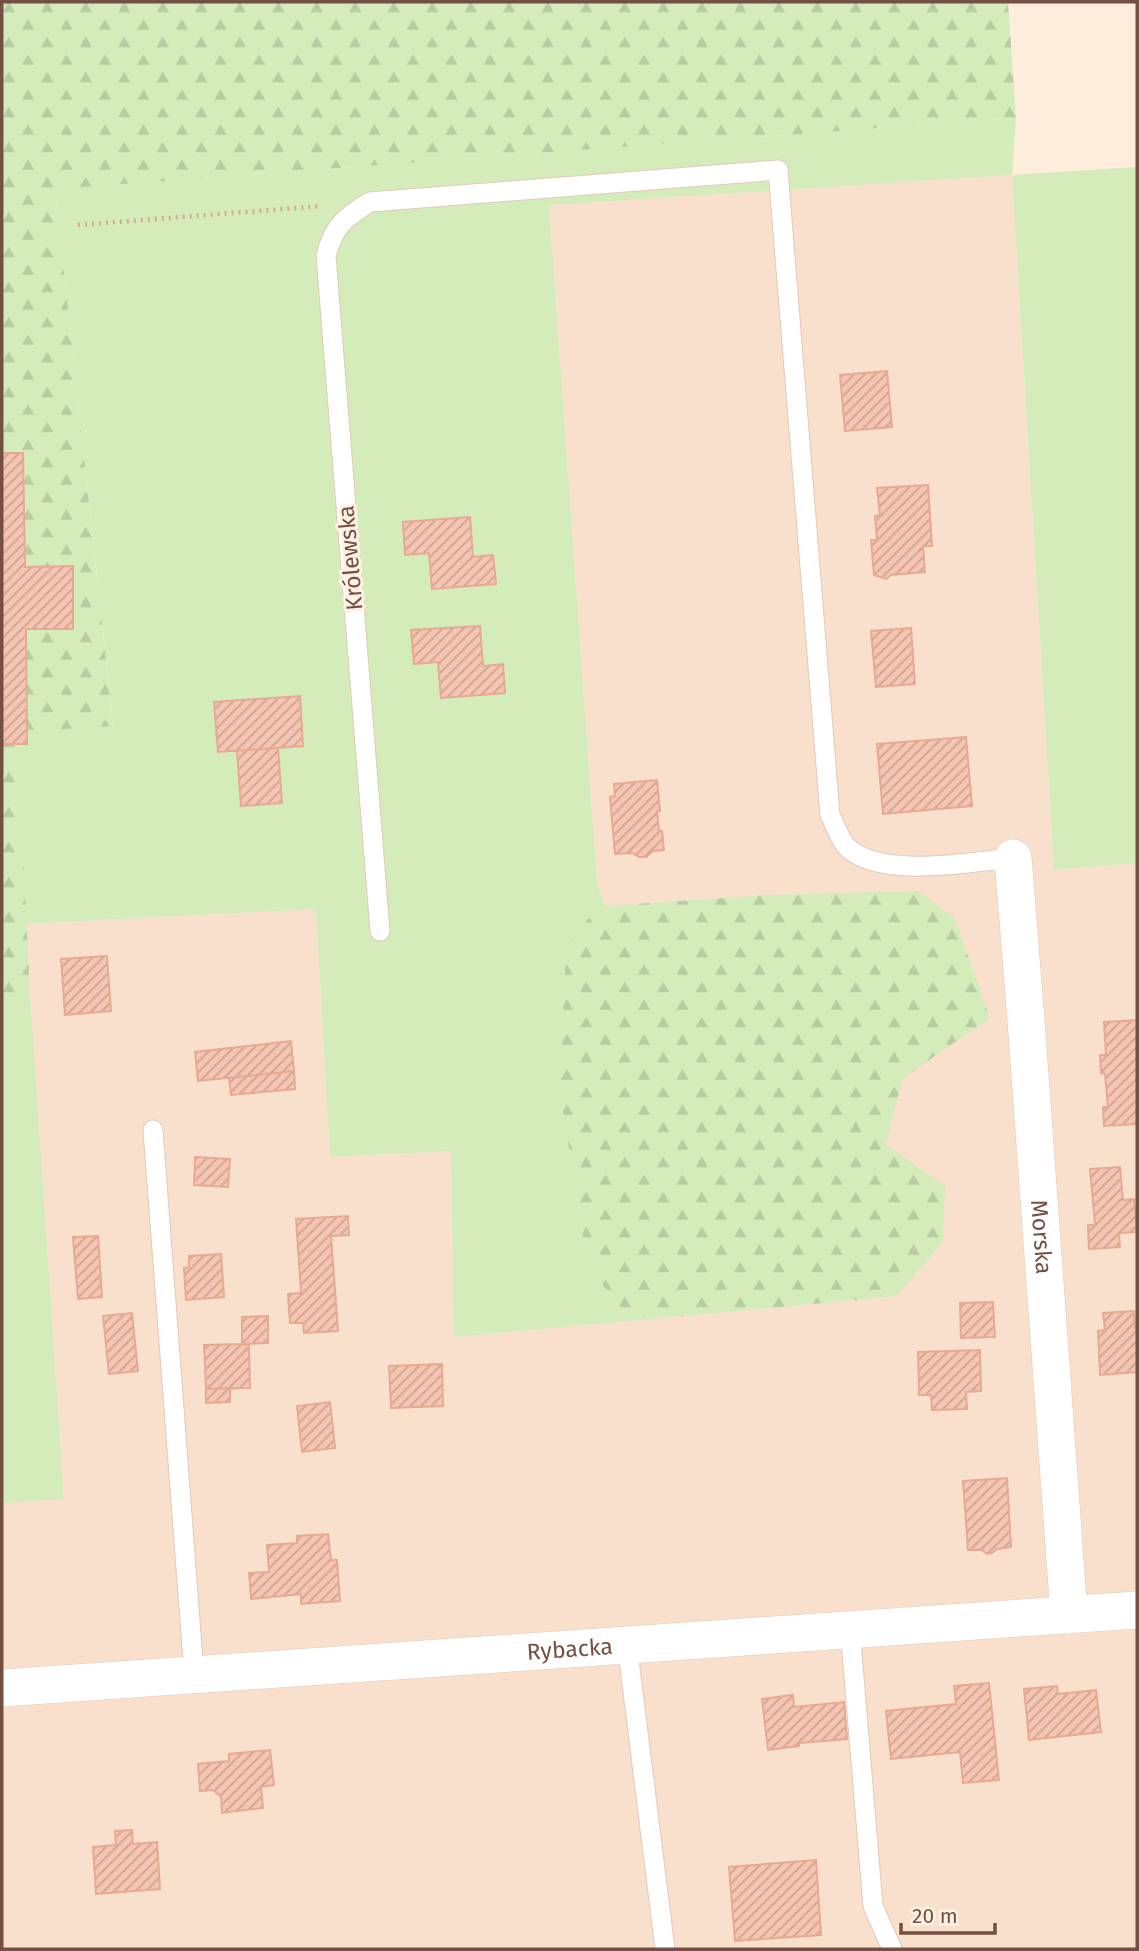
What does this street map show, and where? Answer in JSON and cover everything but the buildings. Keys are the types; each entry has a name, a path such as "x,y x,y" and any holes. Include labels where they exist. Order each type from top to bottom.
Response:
{"street":[{"name":"Morska","path":"1013,858 1069,1615"},
{"name":"Rybacka","path":"2,1688 1137,1610"}],"lane":[{"path":"370,202 778,170 830,815 847,848 878,864 920,866 1013,858"},
{"name":"Królewska","path":"370,202 351,213 340,225 331,238 326,256 380,931"},
{"path":"153,1130 194,1674"},
{"path":"850,1629 873,1906 892,1949"},
{"path":"627,1644 665,1949"}],"path":[{"path":"78,225 370,202"}],"shaded area":[{"path":"1012,175 1054,870 1137,863 1137,1949 2,1949 2,1503 64,1498 25,924 316,909 330,1157 451,1151 455,1337 897,1296 866,893 605,906 597,883 549,204"}],"green space":[{"path":"2,2 1008,2 1016,118 55,189 113,726 17,732 30,994 2,1018"},
{"path":"1016,118 1012,175 549,205 597,883 605,906 588,919 560,1093 585,1248 599,1281 622,1308 652,1319 454,1337 451,1151 330,1157 316,909 25,924 17,731 113,724 55,189"},
{"path":"1137,167 1137,863 1054,870 1012,175"},
{"path":"918,891 954,917 990,1018 903,1078 885,1144 945,1186 943,1241 897,1296 652,1319 622,1308 599,1281 585,1248 560,1093 566,946 588,919 605,906 768,895"},
{"path":"30,994 64,1499 2,1503 2,1018"}]}
